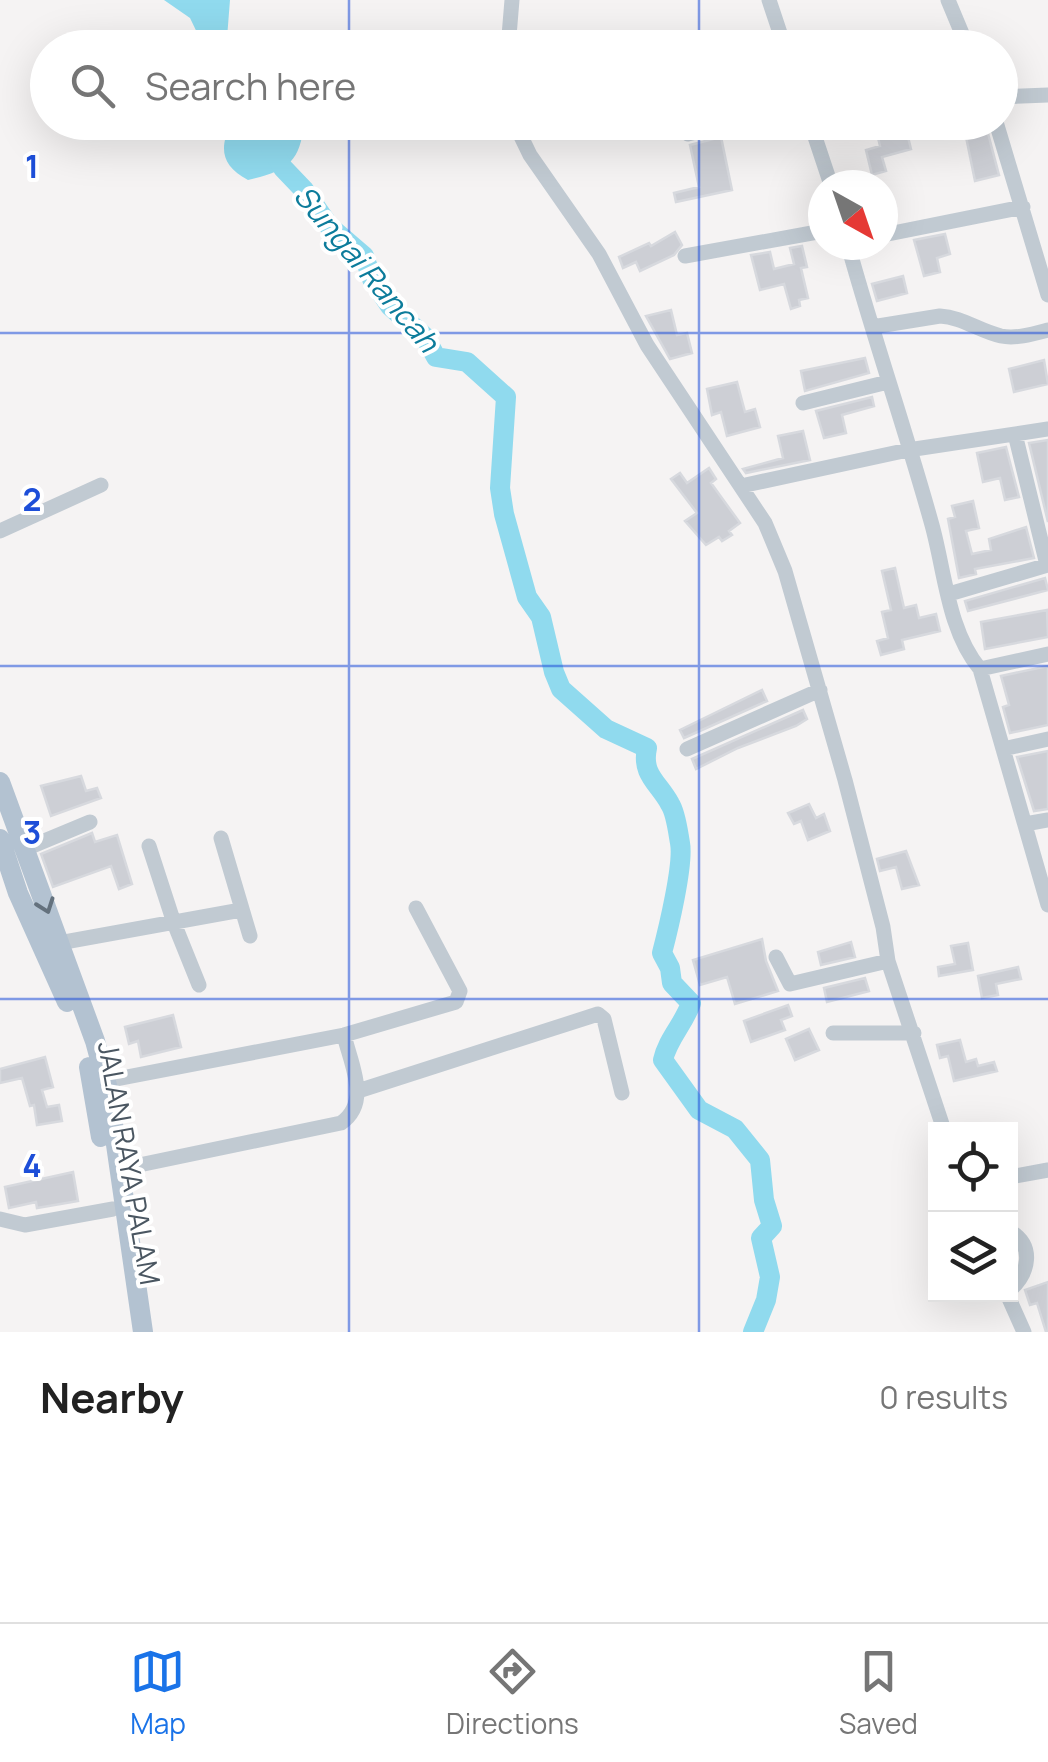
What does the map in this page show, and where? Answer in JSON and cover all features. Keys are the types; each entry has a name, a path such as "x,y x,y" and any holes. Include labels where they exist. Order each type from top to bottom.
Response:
{"main road":[{"name":"JALAN RAYA PALAM","path":"0,784 106,1082 120,1169 129,1332"},
{"name":"JALAN RAYA PALAM","path":"0,840 9,896 82,1040 94,1088 113,1208 142,1332"}],"street":[{"path":"510,30 512,0"},
{"path":"769,0 779,30"},
{"path":"948,0 960,30"},
{"path":"1018,96 1048,95"},
{"path":"523,140 599,254 647,345 765,523 785,570 820,690 888,961 942,1122"},
{"path":"817,140 826,170"},
{"path":"1002,140 1023,206 1041,246 1048,295"},
{"path":"898,232 1023,206"},
{"path":"684,256 808,233"},
{"path":"852,260 932,524 964,646 980,670 1046,894"},
{"path":"872,327 952,316 1011,338 1048,330"},
{"path":"804,402 888,382"},
{"path":"740,486 908,450 1048,428"},
{"path":"949,594 1047,565 1015,434"},
{"path":"0,531 101,486"},
{"path":"980,670 1048,654"},
{"path":"687,749 820,690"},
{"path":"1003,749 1048,739"},
{"path":"1025,824 1048,820"},
{"path":"25,849 90,822"},
{"path":"221,838 250,936"},
{"path":"150,846 199,985"},
{"path":"106,1082 344,1035 456,1002 460,991 416,908"},
{"path":"59,943 241,910"},
{"path":"776,957 790,984 888,961"},
{"path":"358,1091 598,1014 604,1019 622,1093"},
{"path":"833,1033 914,1033"},
{"path":"120,1169 330,1127 351,1115 358,1102 358,1091 344,1035"},
{"path":"1018,1176 1048,1170"},
{"path":"0,1220 24,1225 113,1208"},
{"path":"1018,1236 1028,1260 1018,1284"},
{"path":"1013,1302 1024,1332"}],"water":[{"path":"164,0 230,0 228,30 196,30 190,18"},
{"path":"301,140 295,156 282,169 248,180 228,162 225,141"}],"building":[{"path":"722,140 732,190 676,202 674,193 699,187 690,145"},
{"path":"879,140 909,140 911,149 882,157 886,170 871,170 866,150 880,146"},
{"path":"967,140 990,140 999,175 975,181"},
{"path":"675,232 682,245 674,255 640,271 636,262 623,268 619,257 649,243 651,246"},
{"path":"945,234 950,254 937,258 940,272 924,276 914,240"},
{"path":"802,246 807,267 801,268 808,298 799,300 800,306 791,309 784,284 760,290 751,255 770,252 774,269 794,264 790,248"},
{"path":"903,276 907,293 877,301 872,284"},
{"path":"671,310 677,335 687,333 692,353 670,359 646,316"},
{"path":"865,358 869,373 805,391 801,371"},
{"path":"1044,360 1048,384 1014,392 1009,369"},
{"path":"737,382 745,412 755,409 760,427 727,436 721,412 712,415 707,389"},
{"path":"872,397 874,406 842,415 846,433 824,438 816,411"},
{"path":"803,431 810,460 746,473 743,469 783,458 778,436"},
{"path":"1048,440 1048,522 1029,443"},
{"path":"1006,447 1019,497 1005,500 1000,478 983,482 977,453"},
{"path":"709,468 716,479 711,483 740,523 729,531 732,535 706,545 685,521 697,513 671,479 680,473 687,483"},
{"path":"973,501 979,528 966,531 972,554 991,550 989,539 1026,527 1034,558 975,569 976,574 959,578 948,519 955,517 952,506"},
{"path":"895,568 904,608 916,605 919,618 936,614 940,631 902,640 904,649 881,655 877,641 888,638 882,612 891,610 882,571"},
{"path":"1045,578 1048,590 968,611 965,601"},
{"path":"1047,610 1048,637 985,649 981,622"},
{"path":"1048,666 1048,725 1010,733 1003,707 1009,705 1001,676"},
{"path":"762,690 767,701 684,738 680,730"},
{"path":"803,710 807,719 796,726 696,769 692,759"},
{"path":"1048,751 1048,809 1034,811 1017,757"},
{"path":"81,776 86,791 97,788 101,798 51,816 41,786"},
{"path":"809,804 816,818 824,814 830,831 808,840 801,821 794,824 788,813"},
{"path":"92,833 95,842 117,835 132,884 119,889 111,866 53,887 41,854"},
{"path":"906,851 919,885 902,889 896,867 880,871 877,859"},
{"path":"762,939 778,991 735,1004 727,977 700,985 693,960"},
{"path":"851,942 855,957 821,965 818,952"},
{"path":"968,943 973,970 939,976 938,967 955,964 951,946"},
{"path":"1018,967 1021,979 996,984 998,995 982,998 978,976"},
{"path":"865,978 869,991 827,1002 824,988"},
{"path":"788,1005 792,1016 781,1020 785,1030 751,1042 744,1021"},
{"path":"173,1015 181,1047 141,1057 138,1041 129,1044 125,1027"},
{"path":"809,1029 819,1050 795,1060 786,1039"},
{"path":"960,1040 966,1062 976,1059 978,1066 994,1062 997,1071 954,1081 948,1056 940,1058 937,1045"},
{"path":"45,1057 53,1087 42,1090 47,1107 59,1105 62,1121 37,1125 34,1105 30,1106 22,1078 0,1083 0,1069"},
{"path":"73,1172 78,1201 37,1208 36,1202 9,1208 5,1187"},
{"path":"1048,1282 1046,1332 1037,1303 1030,1305 1025,1290"}],"waterway":[{"name":"Sungai Rancah","path":"267,140 283,168 329,226 364,256 372,279 390,306 425,337 436,357 467,362 506,397 500,488 504,514 527,597 541,617 554,672 561,689 606,729 647,748 649,772 675,817 680,866 662,953 672,983 691,1003 663,1060 699,1110 735,1129 760,1160 764,1200 772,1226 761,1238 770,1277 753,1332"}]}
